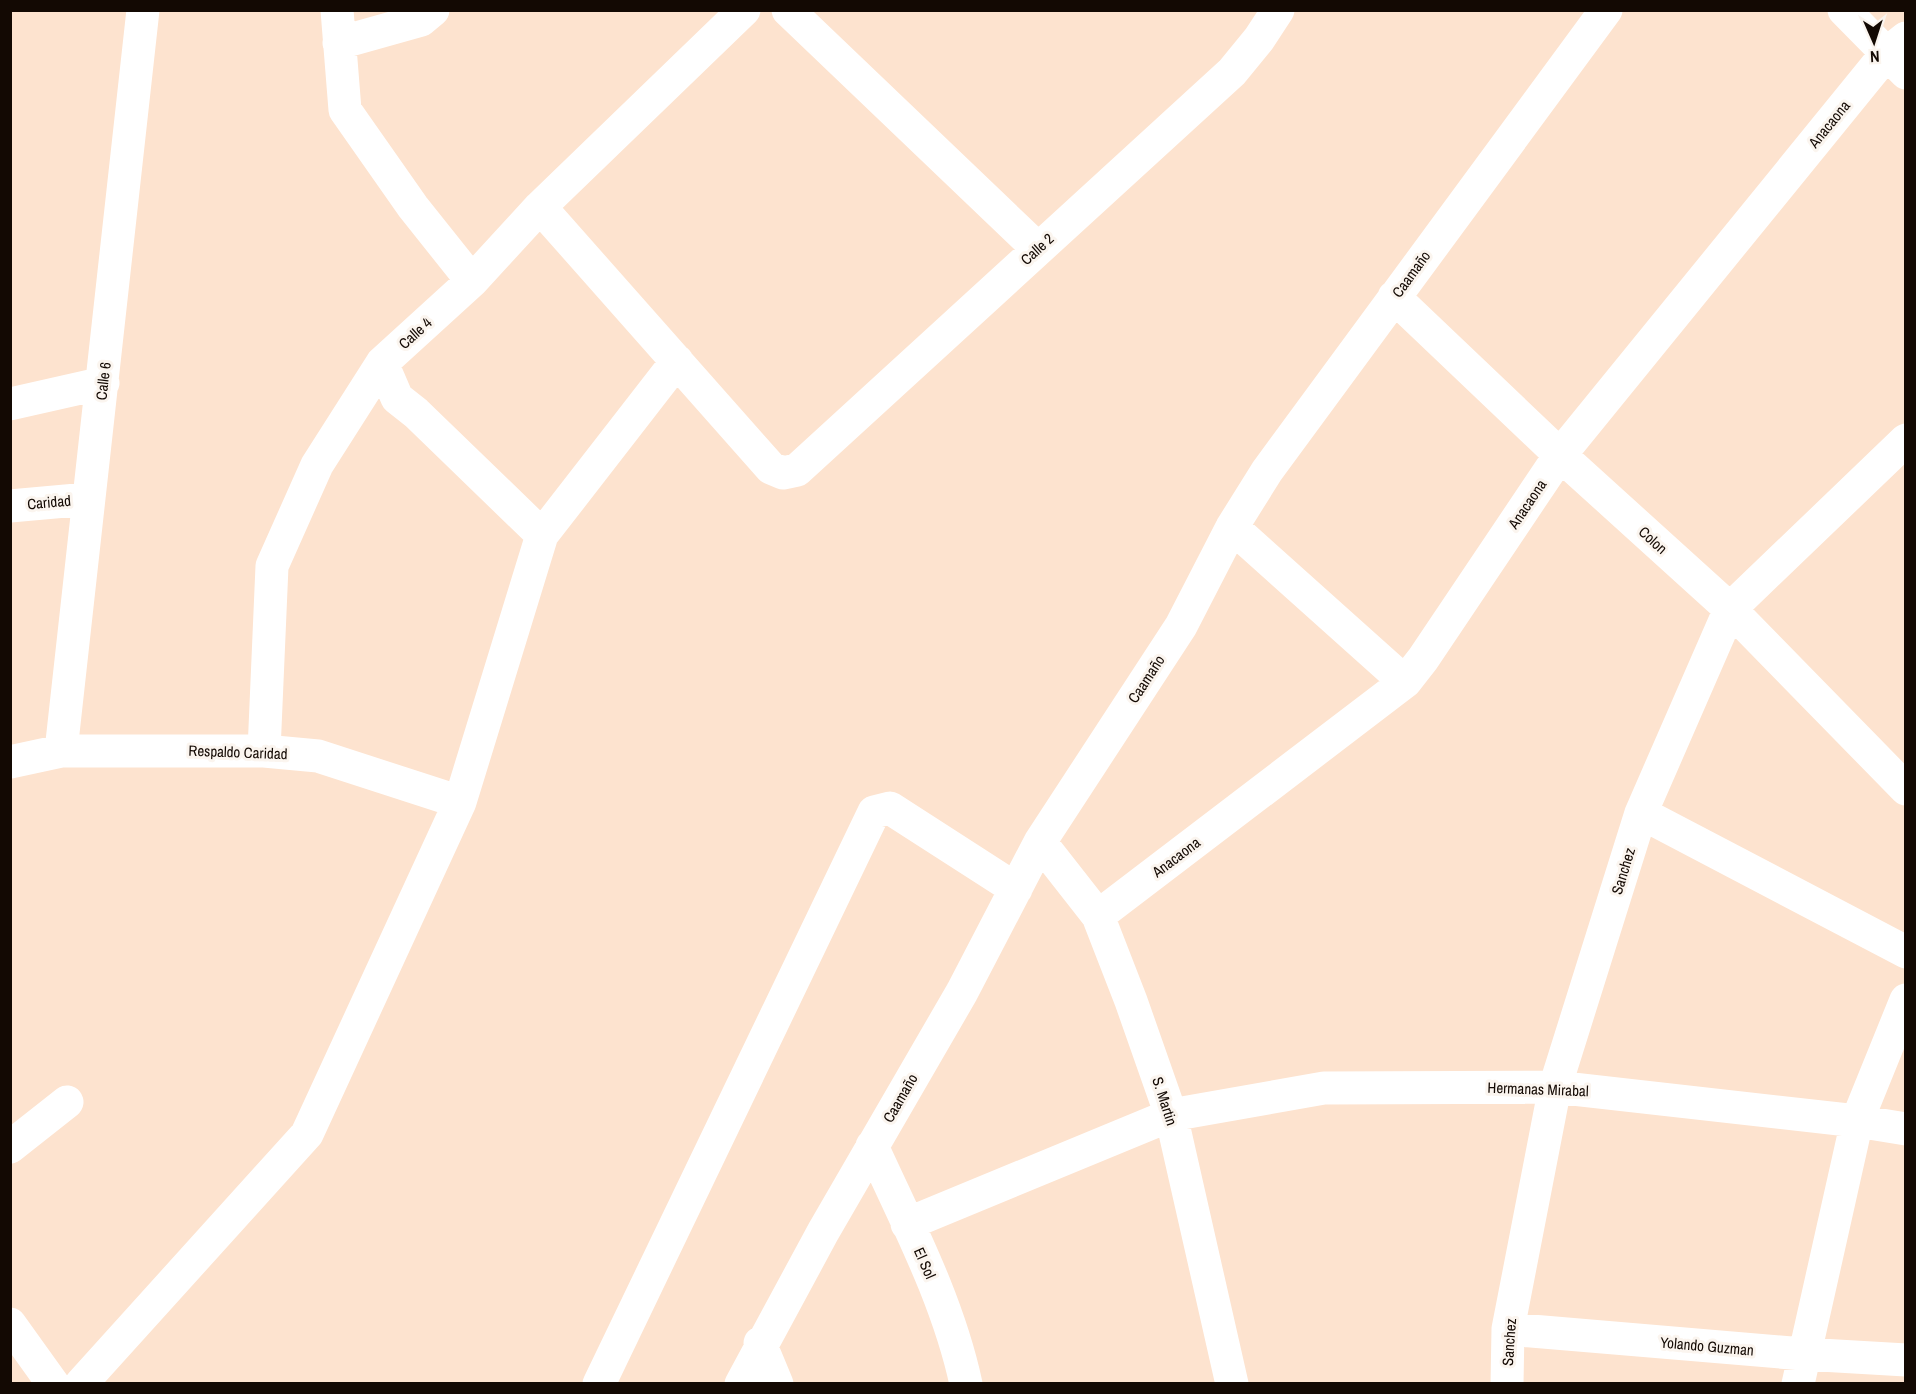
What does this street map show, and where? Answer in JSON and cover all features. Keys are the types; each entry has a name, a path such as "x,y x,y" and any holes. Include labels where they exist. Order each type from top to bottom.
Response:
{"street":[{"name":"Calle 6","path":"61,751 143,10"},
{"path":"337,10 345,110 413,207 472,281"},
{"path":"339,44 420,20 433,10"},
{"name":"Calle 4","path":"264,751 272,566 317,465 382,363 472,281 540,207 744,10"},
{"path":"788,10 1038,249"},
{"name":"Calle 2","path":"677,361 771,468 783,473 797,470 1232,72 1259,39 1278,10"},
{"name":"Caamaño","path":"741,1383 760,1343 962,992 1040,842 1186,617 1232,527 1267,471 1606,10"},
{"path":"1844,10 1899,55"},
{"name":"Anacaona","path":"1098,916 1405,682 1424,659 1560,455 1899,55"},
{"path":"81,1383 307,1134 460,802 542,535 677,361 540,207"},
{"name":"Colon","path":"1394,297 1560,455 1730,609 1905,789"},
{"path":"382,363 397,398 542,535"},
{"path":"10,404 103,383"},
{"name":"Sanchez","path":"1507,1383 1508,1329 1555,1087 1641,813 1730,609 1905,440"},
{"name":"Caridad","path":"10,506 88,499"},
{"path":"1232,527 1405,682"},
{"name":"Respaldo Caridad","path":"10,762 61,751 264,751 318,756 460,802"},
{"path":"599,1383 874,812 890,808 1016,889"},
{"path":"1641,813 1905,952"},
{"name":"S. Martin","path":"1040,842 1098,916 1170,1115 1232,1383"},
{"path":"1800,1369 1857,1121 1905,1000"},
{"name":"Hermanas Mirabal","path":"907,1224 1170,1115 1324,1088 1555,1087 1857,1121 1905,1130"},
{"path":"10,1147 67,1102"},
{"name":"El Sol","path":"872,1146 949,1320 966,1383"},
{"path":"10,1324 53,1383"},
{"name":"Yolando Guzman","path":"1508,1329 1800,1369 1905,1360"},
{"path":"760,1343 777,1383"}]}
